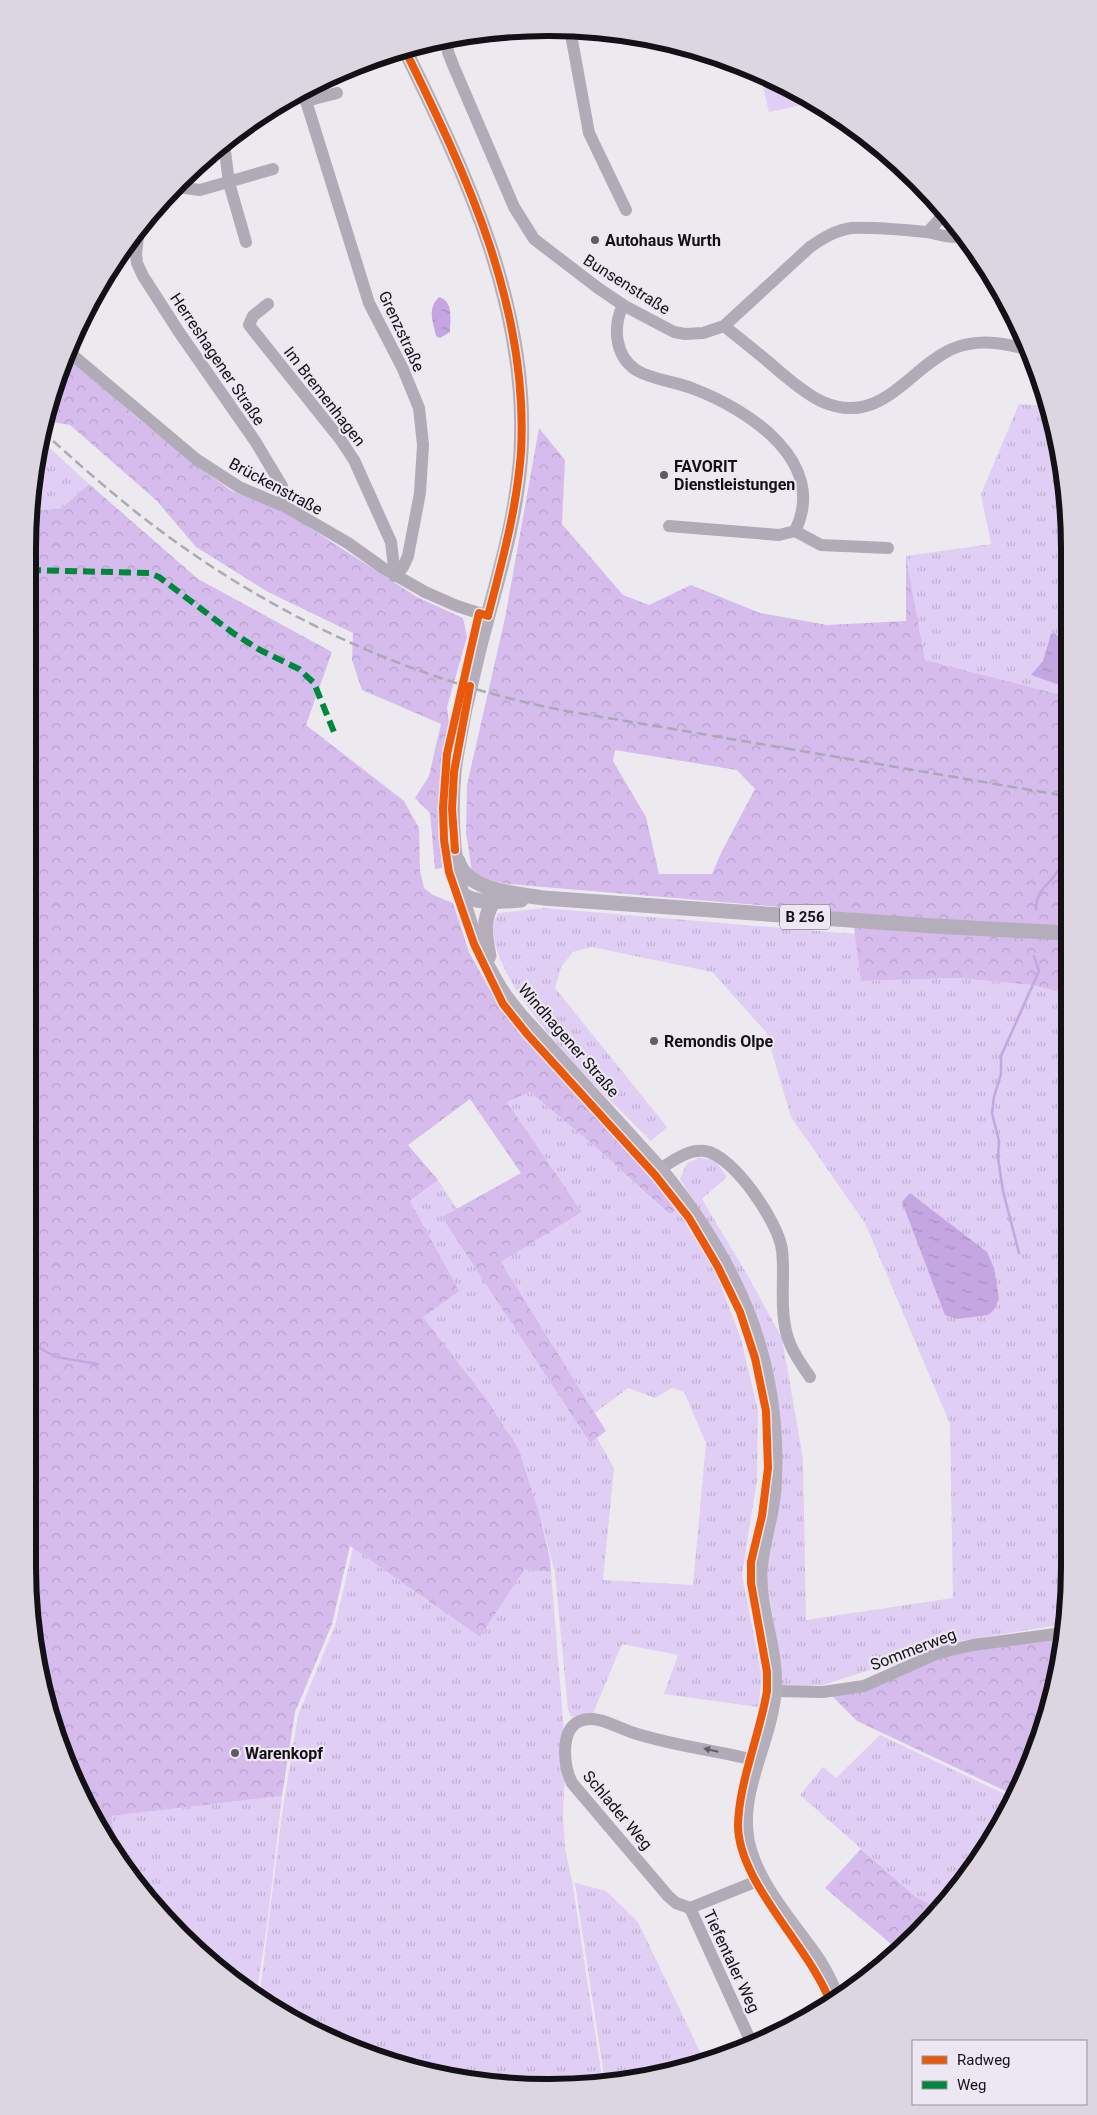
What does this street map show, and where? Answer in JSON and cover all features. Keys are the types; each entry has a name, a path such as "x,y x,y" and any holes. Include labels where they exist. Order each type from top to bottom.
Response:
{"main road":[{"name":"B 256","path":"408,56 457,159 482,221 501,279 516,343 521,391 521,453 516,498 508,538 464,712 454,772 452,809 461,894 1061,933"},
{"name":"B 256","path":"455,850 465,873 492,895"},
{"name":"Windhagener Straße","path":"461,894 476,941 501,989 521,1016 660,1169 704,1229 727,1266 743,1298 758,1338 766,1369 773,1414 775,1473 773,1499 760,1571 760,1585 774,1658 775,1691 748,1797 746,1834 752,1857 762,1879 819,1962 834,1991"},
{"path":"491,970 484,927 492,895"}],"street":[{"path":"571,37 589,133 626,210"},
{"name":"Bunsenstraße","path":"453,65 455,45"},
{"name":"Bunsenstraße","path":"448,46 453,65 514,207 526,229 547,250 623,305 674,332 685,334 703,333 724,326 810,247 824,237 852,228 928,232 955,237"},
{"path":"307,97 337,93"},
{"name":"Grenzstraße","path":"301,100 369,303 403,369 419,408 423,445 420,493 408,556 403,567 395,576"},
{"path":"225,152 229,183 246,242"},
{"path":"185,187 200,190 273,169"},
{"path":"928,232 940,218"},
{"name":"Herreshagener Straße","path":"138,243 137,263 143,276 179,332 255,441 282,486 286,507"},
{"name":"Im Bremenhagen","path":"268,304 253,316 249,325 340,439 354,460 391,542 395,576"},
{"path":"623,305 618,314 616,328 621,352 630,365 642,373 693,388 722,401 765,428 780,443 793,463 802,487 802,518 795,531"},
{"path":"724,326 806,393 824,403 839,407 860,407 876,404 888,397 937,358 954,349 972,344 995,342 1020,348"},
{"name":"Brückenstraße","path":"74,356 196,459 244,490 286,507 348,543 395,576 425,592 457,606 488,616"},
{"path":"669,526 779,535 795,531 821,545 888,548"},
{"path":"660,1169 684,1154 706,1151 725,1160 753,1192 774,1222 782,1248 784,1326 793,1352 810,1377"},
{"name":"Sommerweg","path":"775,1691 823,1692 864,1686 938,1653 973,1645 1056,1635"},
{"name":"Schlader Weg","path":"690,1908 676,1903 668,1896 572,1783 566,1772 566,1736 571,1727 580,1721 600,1720 632,1732 758,1761"},
{"name":"Tiefentaler Weg","path":"749,2038 690,1908 762,1879"}],"green space":[{"path":"767,85 804,104 769,112 763,86"},
{"path":"72,360 136,417 198,467 232,491 282,510 417,597 463,618 467,637 447,707 449,723 440,776 439,819 442,868 435,869 430,813 415,798 429,776 441,724 362,690 352,660 353,633 268,592 196,547 156,500 70,425 53,422 63,384"},
{"path":"1019,404 1040,406 1051,449 1060,515 1061,695 925,660 906,556 991,544 981,494"},
{"path":"539,428 565,460 562,524 623,595 649,605 691,585 760,613 827,625 906,621 906,556 925,660 1061,695 1061,992 1032,985 959,978 861,981 852,913 508,884 480,878 472,872 466,833 467,785 505,618","holes":["615,750 737,770 755,789 712,874 659,874 646,817 613,761"]},
{"path":"47,445 89,484 62,508 37,511"},
{"path":"89,484 198,579 332,652 306,725 404,801 419,828 420,871 424,888 433,895 453,903 469,952 501,1010 678,1209 669,1214 592,1144 530,1092 507,1102 582,1212 501,1262 606,1431 590,1443 442,1217 521,1173 470,1099 408,1145 438,1180 410,1201 459,1291 423,1317 488,1401 518,1448 539,1513 550,1559 551,1572 525,1569 480,1637 350,1546 332,1624 295,1712 282,1796 111,1816 115,1838 89,1793 63,1731 46,1666 37,1600 36,548 37,511 62,508"},
{"path":"544,908 855,934 861,981 959,978 1032,985 1061,992 1061,1566 1057,1625 961,1641 823,1685 781,1686 767,1580 778,1403 728,1255 680,1179 687,1163 699,1158 715,1160 727,1177 702,1199 782,1338 803,1459 806,1620 953,1598 950,1424 865,1223 791,1117 766,1032 712,972 592,947 573,952 561,967 555,988 667,1127 651,1141 581,1070 531,1012 512,982 498,954 493,927 498,913"},
{"path":"530,1092 592,1144 668,1214 678,1209 717,1275 741,1339 758,1411 757,1479 742,1575 762,1678 758,1707 664,1694 678,1655 622,1644 591,1718 571,1716 568,1710 555,1573 539,1513 507,1430 488,1401 423,1317 410,1201 438,1180 457,1209 443,1218 590,1443 597,1438 614,1468 603,1580 693,1585 706,1443 684,1392 672,1388 655,1398 628,1388 595,1413 501,1262 582,1212 507,1102"},
{"path":"353,1548 480,1637 525,1569 551,1572 563,1719 565,1848 572,1881 602,2076 548,2079 515,2078 449,2069 416,2061 352,2040 292,2010 260,1989 282,1814 298,1715 335,1626"},
{"path":"1055,1637 1051,1666 1034,1731 1008,1792 857,1721 829,1693 955,1651"},
{"path":"880,1735 1007,1795 974,1851 933,1906 916,1897 800,1795 823,1767 836,1778"},
{"path":"282,1796 267,1926 257,1987 211,1952 163,1904 142,1878 115,1838 111,1816"},
{"path":"861,1849 916,1897 933,1906 893,1946 825,1888"},
{"path":"575,1883 606,1891 638,1922 702,2055 648,2069 604,2075"}],"water":[{"path":"439,297 447,302 450,317 450,332 440,338 436,336 432,315 433,306"},
{"path":"1054,633 1061,638 1061,684 1057,684 1031,675 1043,661 1051,634"},
{"path":"910,1193 987,1252 994,1268 999,1299 993,1311 988,1315 957,1319 945,1315 902,1202"}],"waterway":[{"path":"1036,909 1038,896 1054,877 1061,864"},
{"path":"1019,1253 1003,1191 998,1158 999,1141 992,1113 994,1097 1001,1074 1001,1056 1039,971 1034,956"},
{"path":"36,1347 56,1357 98,1364"}],"railway":[{"path":"49,437 139,514 217,570 263,598 310,623 358,646 407,666 509,698 561,710 1061,795"}],"marked path":[{"path":"36,570 149,573 159,577 233,633 260,650 299,669 314,683 336,737"}],"cycle path":[{"path":"408,56 450,146 489,244 504,295 515,346 521,399 519,473 508,535 488,616 479,613 447,754 443,808 444,840 449,872 474,944 503,1004 527,1034 655,1175 689,1218 718,1267 740,1312 755,1358 766,1411 768,1468 762,1516 751,1562 751,1583 767,1672 767,1691 742,1792 738,1825 741,1847 750,1870 762,1892 808,1961 827,1996"},
{"path":"455,850 452,809 454,772 470,686"}],"place":[{"name":"Autohaus Wurth","path":"595,240"},
{"name":"FAVORIT Dienstleistungen","path":"664,475"},
{"name":"Remondis Olpe","path":"654,1041"},
{"name":"Warenkopf","path":"235,1753"}]}
